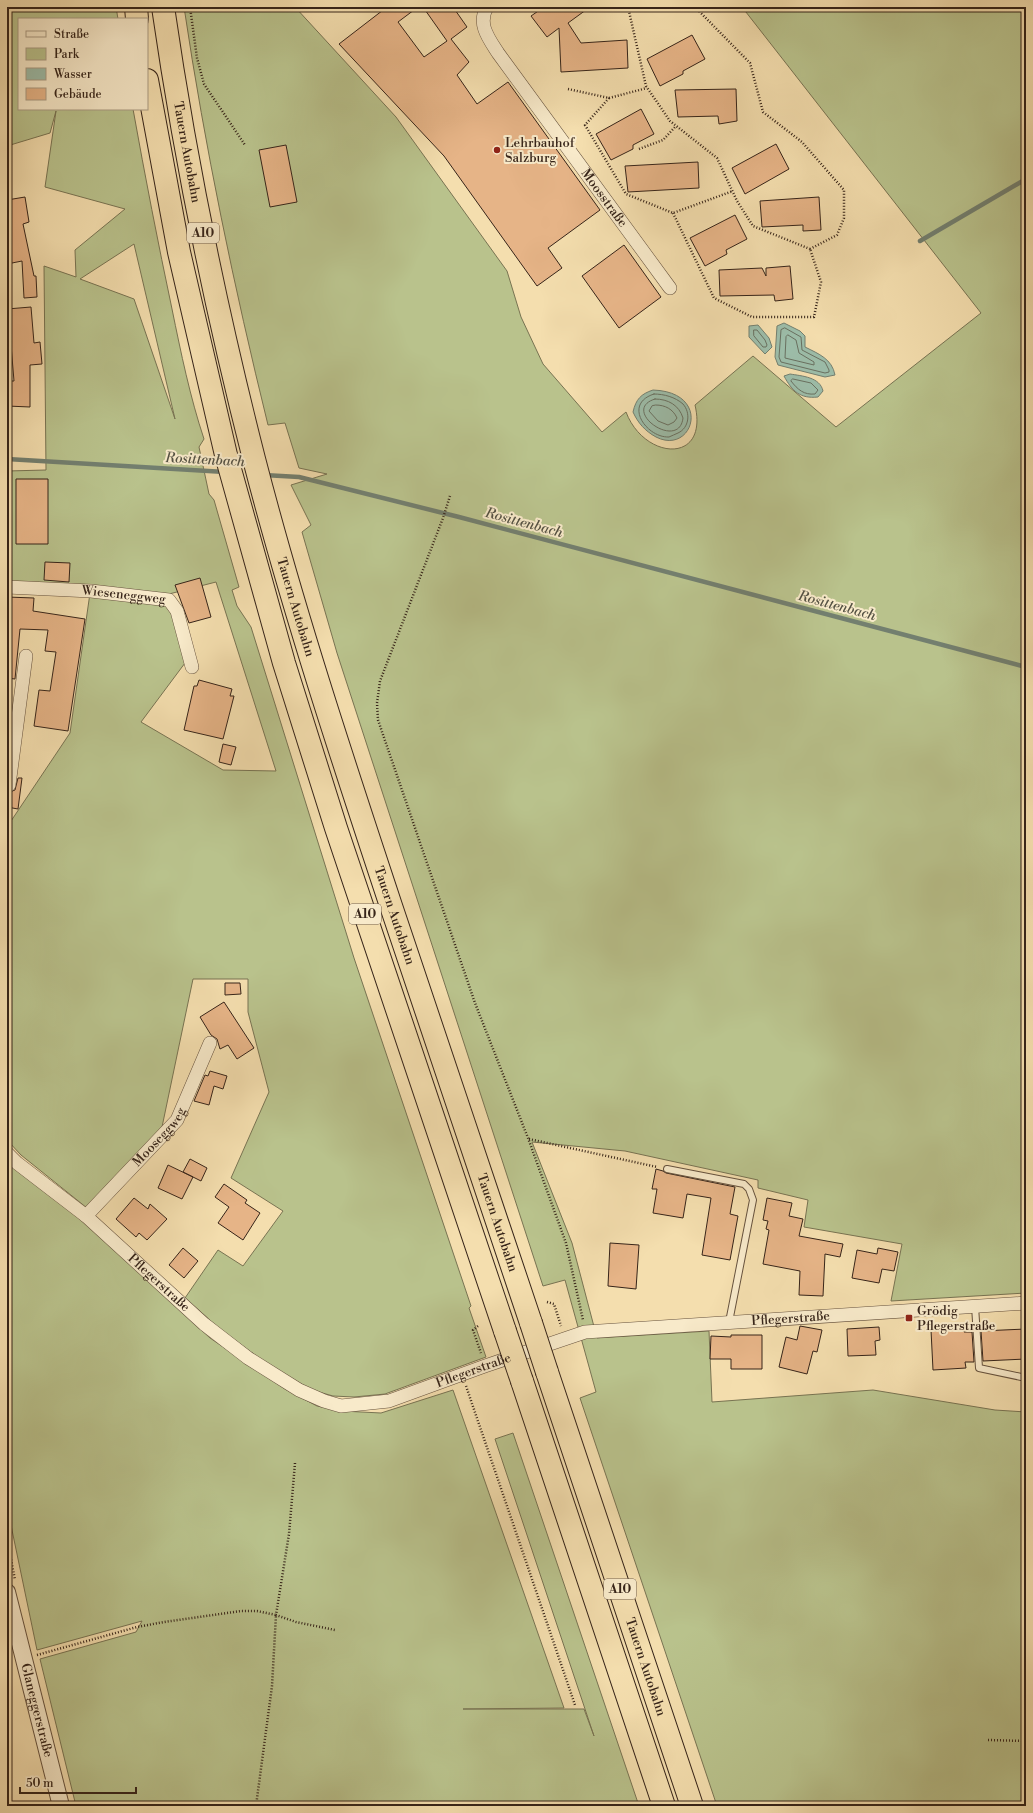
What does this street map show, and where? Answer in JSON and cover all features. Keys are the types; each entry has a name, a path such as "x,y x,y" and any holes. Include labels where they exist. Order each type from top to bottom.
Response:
{"highway":[{"path":"136,7 137,18"},
{"name":"Tauern Autobahn","path":"163,7 204,242 254,457 320,688 692,1806"},
{"name":"Tauern Autobahn","path":"148,85 179,252 226,455 284,663 336,828 506,1331 664,1806"}],"street":[{"name":"Moosstraße","path":"488,7 485,11 484,30 498,53 670,288"},
{"name":"Wieseneggweg","path":"7,587 91,590 169,600 177,611 192,667"},
{"path":"7,785 9,785 26,656"},
{"name":"Mooseggweg","path":"86,1216 177,1120 210,1043"},
{"name":"Pflegerstraße","path":"7,1153 16,1163 86,1216 204,1324 273,1376 298,1390 324,1401 341,1406 389,1402 462,1374 585,1332 1026,1303"},
{"name":"Glaneggerstraße","path":"7,1592 61,1806"}],"lane":[{"path":"667,1169 744,1184 749,1189 753,1200 729,1322"},
{"path":"975,1306 979,1368 1026,1378"}],"path":[{"path":"190,7 197,58 204,84 245,145"},
{"path":"628,7 647,88 670,121 718,158 733,191 753,226 810,249 837,235 844,218 844,190 802,142 763,112 750,63 695,7"},
{"path":"568,89 609,98 647,88"},
{"path":"609,98 585,125 626,194 673,213 733,191"},
{"path":"639,149 663,140 676,126"},
{"path":"673,213 714,298 752,317 814,317 821,282 810,249"},
{"path":"450,496 443,518 380,681 377,703 378,720 475,1003 528,1138 566,1244 585,1332"},
{"path":"528,1138 667,1169"},
{"path":"547,1302 554,1304 566,1338"},
{"path":"478,1326 473,1330 485,1366"},
{"path":"462,1374 576,1704"},
{"path":"256,1806 272,1686 276,1615 289,1534 295,1463"},
{"path":"23,1659 137,1627 241,1611 257,1611 276,1615 296,1622 335,1630"},
{"path":"988,1740 1026,1741"}],"green space":[{"path":"7,7 116,7 118,18 18,18 18,110 133,110 179,342 190,391 204,439 199,447 209,494 214,500 239,587 232,590 237,606 251,627 354,958 471,1306 469,1308 486,1357 385,1394 354,1397 333,1396 312,1390 270,1366 220,1329 185,1298 218,1250 243,1266 283,1211 231,1178 269,1092 248,1012 248,979 193,979 162,1127 87,1208 21,1155 7,1140 7,827 70,733 91,586 7,583 7,471 46,470 44,266 76,277 75,250 125,209 45,187 56,111 50,133 7,146","holes":["134,244 175,419 134,299 80,279","216,582 276,771 223,770 141,722 185,663 169,594"]},
{"path":"184,7 295,7 396,117 507,271 521,317 543,364 602,432 626,412 635,428 646,440 659,447 672,449 684,446 693,438 697,424 695,405 753,356 836,427 981,313 742,7 1026,7 1026,1293 891,1301 902,1244 804,1227 808,1200 758,1188 758,1180 625,1151 532,1142 572,1243 597,1338 709,1331 712,1402 873,1390 995,1410 1026,1412 1026,1806 717,1806 580,1398 596,1392 565,1280 543,1286 337,653 302,532 311,525 291,485 327,474 299,468 285,423 268,425 243,321 221,217 201,112"},
{"path":"7,1162 85,1223 210,1338 285,1389 317,1406 342,1411 381,1413 453,1390 564,1708 463,1709 584,1709 594,1736 495,1439 513,1433 639,1806 76,1806 40,1659 136,1632 142,1621 37,1650 7,1506"}],"water":[{"path":"784,323 800,331 805,336 805,347 828,361 835,375 825,377 778,365 775,357 777,326"},
{"path":"758,325 769,338 772,347 765,354 749,337 749,326"},
{"path":"790,374 814,380 821,386 823,391 818,397 806,397 797,393 790,386 784,376"},
{"path":"653,390 672,393 684,401 690,411 691,421 687,431 680,438 669,441 656,437 645,429 635,416 633,412 637,400 645,393"}],"building":[{"name":"Lehrbauhof Salzburg","path":"387,7 418,7 398,22 424,57 447,41 423,7 453,7 467,27 451,39 469,62 457,75 477,104 508,82 600,210 548,248 562,268 537,286 444,156 339,44"},
{"path":"544,7 590,7 568,23 581,43 627,40 628,68 561,72 559,28 547,37 531,16"},
{"path":"692,35 705,59 683,71 683,74 660,86 647,59"},
{"path":"736,89 737,121 719,124 718,116 678,117 675,90"},
{"path":"641,109 654,134 633,145 633,149 611,160 596,134"},
{"path":"776,144 789,169 745,194 732,168"},
{"path":"286,145 297,202 270,207 259,150"},
{"path":"698,162 699,188 628,192 625,166"},
{"path":"25,197 29,222 23,224 34,276 36,276 37,297 24,298 22,261 7,264 7,200"},
{"path":"819,197 821,230 803,231 803,225 762,227 760,201"},
{"path":"735,215 747,239 726,250 727,254 705,266 690,238"},
{"path":"624,245 661,297 619,328 582,276"},
{"path":"790,266 793,299 775,301 774,295 720,296 719,270 762,268 766,276 766,268"},
{"path":"31,307 34,343 40,342 42,364 30,365 30,407 7,406 7,381 14,381 11,345 7,345 7,309"},
{"path":"16,479 48,479 48,544 16,544"},
{"path":"45,562 70,563 69,582 44,580"},
{"path":"200,578 211,617 189,623 175,585"},
{"path":"7,597 34,598 33,611 85,619 68,731 34,726 39,690 50,691 56,652 45,651 48,630 20,629 15,679 7,678"},
{"path":"199,680 232,689 230,696 234,696 223,739 184,730 194,686 197,686"},
{"path":"223,744 236,747 231,765 219,762"},
{"path":"18,778 22,778 18,809 7,807 7,793 15,790"},
{"path":"225,983 240,983 241,994 225,995"},
{"path":"224,1002 254,1048 237,1059 228,1045 220,1049 217,1039 211,1035 200,1017"},
{"path":"210,1071 227,1076 223,1089 214,1086 209,1105 194,1101 205,1075 208,1076"},
{"path":"190,1159 207,1168 201,1181 183,1172"},
{"path":"168,1165 193,1177 182,1199 158,1188"},
{"path":"656,1169 666,1173 735,1187 730,1214 738,1216 730,1260 702,1255 711,1198 687,1194 683,1218 653,1213 657,1189 652,1189"},
{"path":"224,1184 247,1200 245,1203 260,1213 243,1240 218,1223 229,1207 215,1197"},
{"path":"134,1198 148,1209 150,1204 167,1219 147,1240 139,1233 136,1237 116,1219"},
{"path":"767,1198 792,1203 789,1216 803,1219 799,1236 843,1244 840,1257 825,1254 823,1296 799,1295 800,1271 763,1264 769,1230 766,1229 768,1221 763,1220"},
{"path":"610,1243 639,1245 636,1289 608,1286"},
{"path":"183,1248 198,1261 184,1278 169,1265"},
{"path":"878,1248 898,1252 894,1271 882,1269 879,1283 852,1278 857,1250 877,1254"},
{"path":"800,1326 822,1330 817,1352 813,1351 807,1374 779,1367 786,1337 797,1340"},
{"path":"879,1327 880,1340 875,1341 876,1355 848,1356 847,1329"},
{"path":"963,1329 964,1332 972,1332 974,1362 965,1362 966,1368 933,1370 931,1330"},
{"path":"1026,1329 1026,1359 983,1361 981,1331"},
{"path":"731,1335 762,1335 762,1369 731,1369 731,1359 710,1359 711,1336 731,1337"}],"waterway":[{"path":"920,241 1026,179"},
{"name":"Rosittenbach","path":"7,459 225,472"},
{"name":"Rosittenbach","path":"264,475 299,477 459,517 1026,667"}],"place":[{"name":"Lehrbauhof Salzburg","path":"497,150"},
{"name":"Grödig Pflegerstraße","path":"909,1318"}]}
